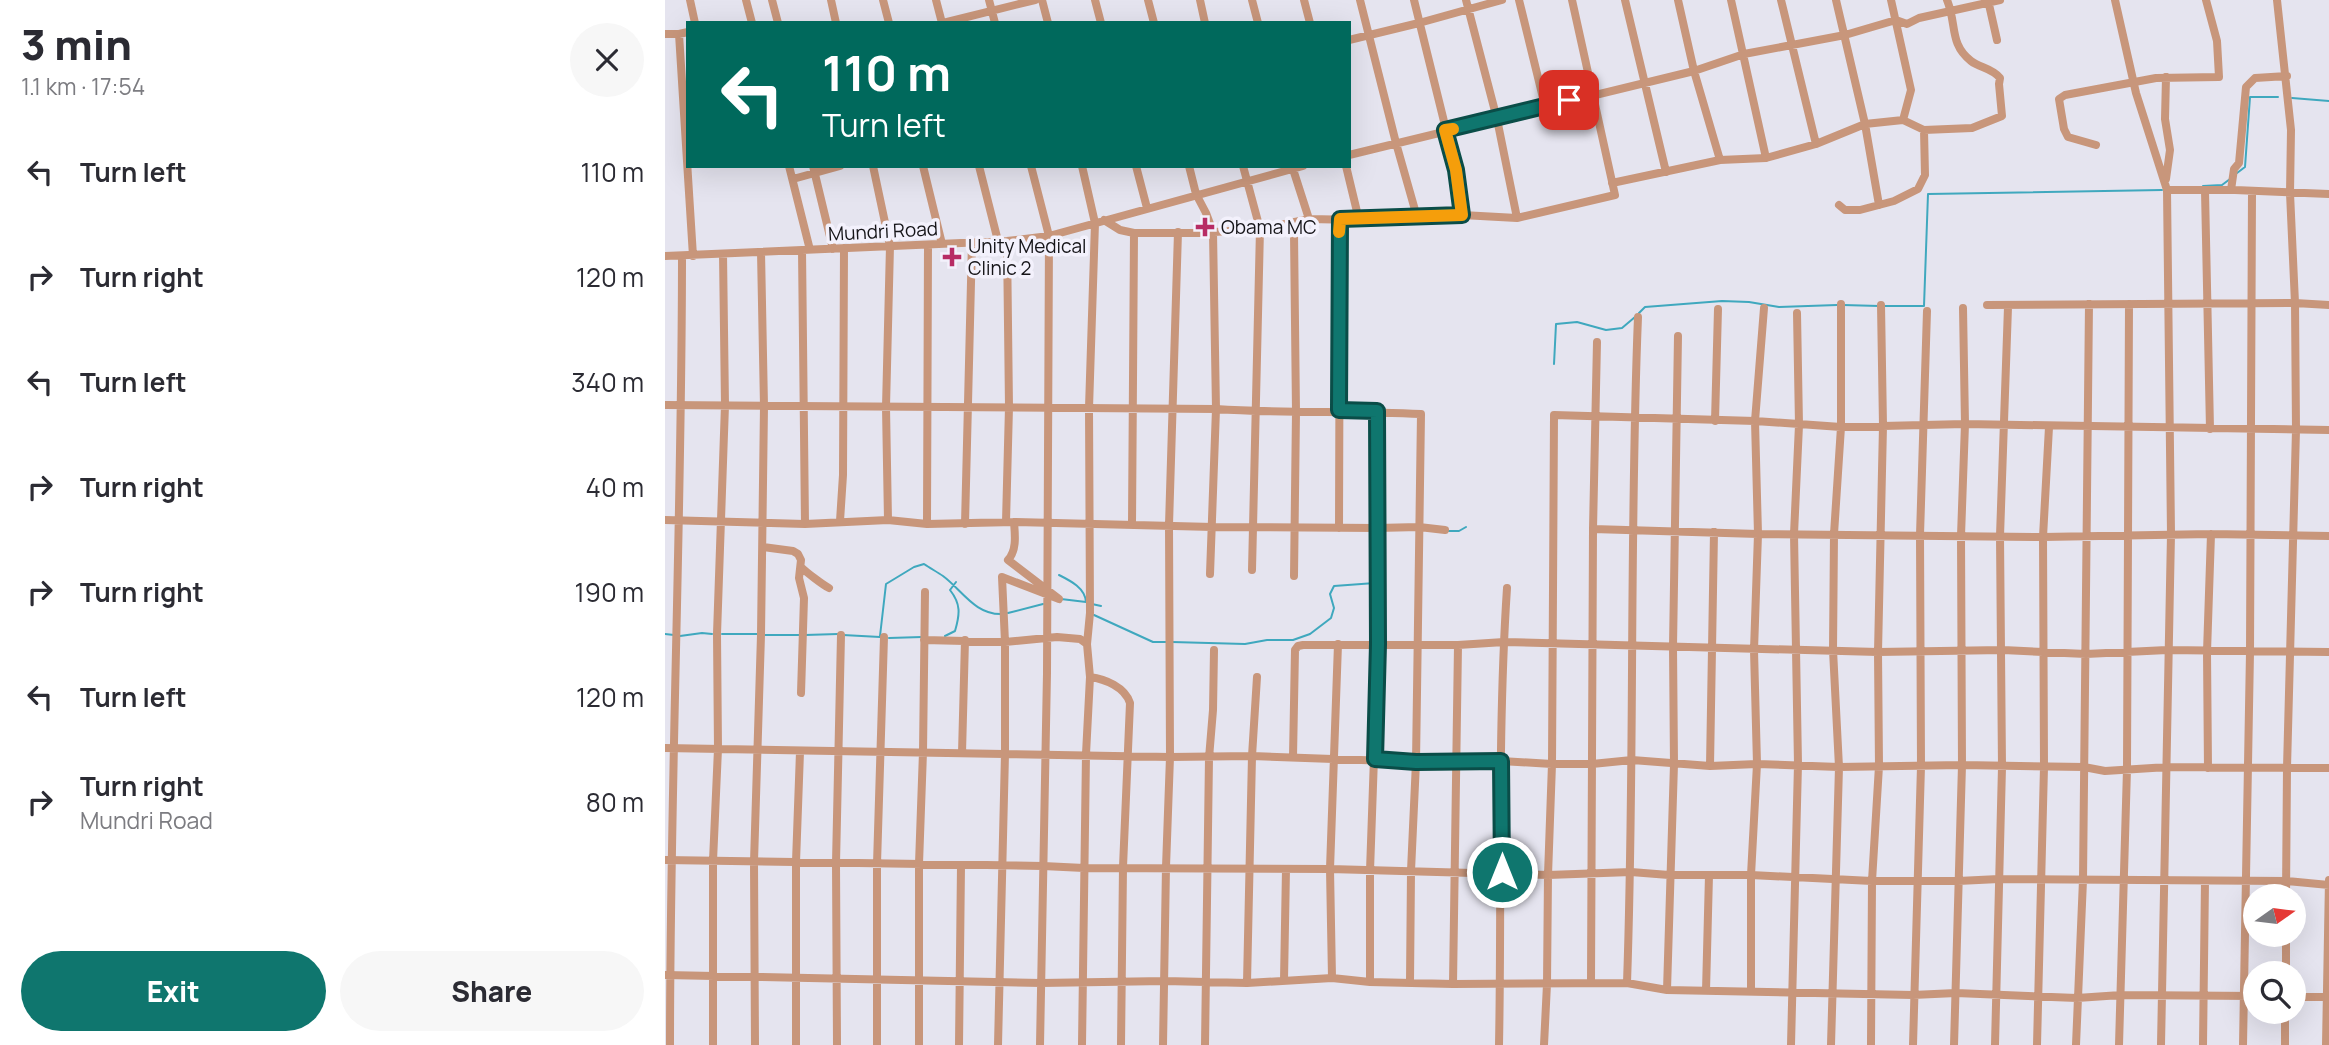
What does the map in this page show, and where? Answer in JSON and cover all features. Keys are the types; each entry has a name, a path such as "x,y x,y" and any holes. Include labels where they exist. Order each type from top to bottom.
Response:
{"street":[{"path":"690,0 695,21"},
{"path":"746,0 751,21"},
{"path":"772,0 777,21"},
{"path":"831,0 836,21"},
{"path":"883,0 888,21"},
{"path":"936,0 941,21"},
{"path":"989,0 995,21"},
{"path":"950,21 1035,0"},
{"path":"1042,0 1047,21"},
{"path":"1095,0 1100,21"},
{"path":"1148,0 1153,21"},
{"path":"1200,0 1205,21"},
{"path":"1252,0 1257,21"},
{"path":"1304,0 1309,21"},
{"path":"1360,0 1417,217"},
{"path":"1413,0 1456,170 1462,215"},
{"path":"1351,39 1419,23 1467,5 1502,0"},
{"path":"1520,0 1545,106"},
{"path":"1104,220 1120,230 1134,233 1261,229 1309,219 1359,220 1462,215 1517,218 1615,195 1572,0"},
{"path":"1625,0 1666,173"},
{"path":"1678,0 1694,71 1720,160"},
{"path":"1731,0 1766,158"},
{"path":"1781,0 1816,144"},
{"path":"1836,0 1865,124 1879,205"},
{"path":"1891,0 1910,90 1903,120"},
{"path":"1612,183 1720,160 1766,158 1816,144 1865,124 1903,120 1924,130 1972,128 2002,116 2000,78 1962,54 1956,43 1947,0"},
{"path":"1351,154 1694,71 1744,54 1845,35 1896,20 1907,24 1919,18 2000,0"},
{"path":"2115,0 2133,82 2166,186"},
{"path":"2096,145 2068,137 2064,129 2060,99 2064,96 2166,77 2220,77 2217,41 2206,0"},
{"path":"2277,0 2291,130 2290,193 2295,303 2296,430 2287,768 2287,884"},
{"path":"1988,1 1997,40"},
{"path":"1467,5 1497,119 1517,218"},
{"path":"665,34 686,32"},
{"path":"678,34 686,161"},
{"path":"2231,190 2234,169 2239,163 2246,87 2255,78 2287,76"},
{"path":"2161,1045 2171,534 2166,186 2170,150 2165,118 2166,77"},
{"path":"1839,205 1845,210 1879,205 1919,189 1925,175 1924,130"},
{"path":"686,168 692,256"},
{"path":"790,168 806,250 805,524"},
{"path":"873,168 890,246 886,407 888,520"},
{"path":"923,168 941,244"},
{"path":"980,168 1003,241 1010,522 1014,548 1013,555 1008,560 1059,599 1002,577 1005,754 998,1045"},
{"path":"1032,168 1049,236 1050,408 1040,1045"},
{"path":"1082,168 1095,223 1089,408 1091,523 1087,644 1090,677 1086,754 1082,1045"},
{"path":"1137,168 1147,208"},
{"path":"1190,168 1196,194 1213,232 1216,409 1210,575"},
{"path":"1244,168 1261,229 1254,412 1252,570"},
{"name":"Mundri Road","path":"665,256 1003,241 1049,236 1290,168"},
{"path":"1293,168 1309,219"},
{"path":"1346,168 1359,220"},
{"path":"793,178 813,170 833,249"},
{"path":"2166,186 2205,191 2329,194"},
{"path":"2205,191 2210,429"},
{"path":"2244,961 2250,652 2252,191"},
{"path":"1294,576 1294,233 1309,219"},
{"path":"1339,528 1340,219"},
{"path":"1163,1045 1170,757 1169,525 1178,232"},
{"path":"1132,525 1134,233"},
{"path":"965,524 972,242"},
{"path":"927,524 928,244"},
{"path":"840,521 844,406 843,248"},
{"path":"755,1045 754,862 759,750 764,406 761,252"},
{"path":"713,1045 713,862 718,749 717,634 725,405 723,254"},
{"path":"670,1045 668,860 676,747 682,256"},
{"path":"1831,1045 1839,767 1833,650 1834,534 1841,427 1841,304"},
{"path":"2076,1045 2083,880 2089,304"},
{"path":"2119,1045 2127,769 2129,304"},
{"path":"1871,1045 1872,881 1879,766 1878,652 1883,426 1881,305"},
{"path":"1987,305 2329,305"},
{"path":"1995,1045 2002,767 2000,536 2008,307"},
{"path":"1751,992 1751,875 1757,764 1754,650 1758,534 1755,421 1764,308"},
{"path":"1954,1045 1962,765 1961,536 1965,424 1963,308"},
{"path":"1715,421 1718,309"},
{"path":"1913,1045 1921,766 1920,535 1927,311"},
{"path":"1791,1045 1798,764 1794,534 1799,425 1797,313"},
{"path":"1627,983 1631,872 1634,417 1638,317"},
{"path":"1667,990 1674,764 1672,647 1678,337"},
{"path":"1591,983 1594,418 1597,342"},
{"path":"665,405 1216,409 1254,412 1339,410 1421,414 1411,982"},
{"path":"1370,982 1370,871 1378,644 1377,411"},
{"path":"1544,1045 1552,764 1554,415 1755,421 1841,427 1965,424 2329,430"},
{"path":"2037,1045 2044,767 2043,537 2049,427"},
{"path":"665,520 805,524 888,520 927,524 1010,522 1213,527 1419,527 1445,530"},
{"path":"1593,529 2043,537 2171,534 2329,536"},
{"path":"1710,766 1714,532"},
{"path":"2208,768 2207,652 2211,534"},
{"path":"762,547 798,554 801,567 799,578 804,598 801,693"},
{"path":"801,567 808,575 819,579 829,588"},
{"path":"1499,1045 1501,761 1507,588"},
{"path":"919,1045 919,864 925,592"},
{"path":"837,1045 836,863 841,635"},
{"path":"877,1045 877,864 884,637"},
{"path":"924,640 1005,642 1074,637 1087,644"},
{"path":"962,753 965,640"},
{"path":"1293,757 1295,650 1303,645 1458,645 1504,642 1878,652 2329,652"},
{"path":"1332,978 1330,869 1338,644"},
{"path":"1453,984 1458,645"},
{"path":"1205,1045 1209,758 1214,650"},
{"path":"1090,677 1101,678 1124,691 1130,702 1123,867 1121,1045"},
{"path":"1247,983 1252,756 1257,677"},
{"path":"665,748 1209,758 1252,756 1552,764 1632,760 1710,766 1962,765 2084,767 2100,771 2168,766 2329,768"},
{"path":"796,1045 796,862 800,752"},
{"path":"668,860 1002,865 1084,869 1330,869 1548,875 1631,872 1872,881 1999,878 2329,883 2326,1045"},
{"path":"959,1045 961,865"},
{"path":"1284,980 1286,869"},
{"path":"1706,991 1709,875"},
{"path":"2203,1045 2205,881"},
{"path":"668,975 1041,983 1247,983 1332,978 1370,982 1453,984 1627,983 1667,990 1751,992 1913,995 1956,993 2077,998 2121,995 2243,996"},
{"path":"2306,997 2328,997"},
{"path":"2243,1024 2243,1045"},
{"path":"2285,1024 2285,1045"}],"waterway":[{"path":"2237,173 2245,167 2250,97 2278,97"},
{"path":"2292,98 2329,101"},
{"path":"2203,186 2222,185 2230,179"},
{"path":"1885,306 1924,306 1928,194 2162,190"},
{"path":"1639,313 1645,307 1722,301 1779,307 1837,305"},
{"path":"1843,305 1879,306"},
{"path":"1554,364 1556,324 1577,322 1606,330 1622,328 1635,317"},
{"path":"1447,531 1459,531 1466,527"},
{"path":"880,636 886,584 924,564 943,576 976,606 1002,614"},
{"path":"1059,575 1073,582 1086,602"},
{"path":"945,636 955,631 958,619 958,605 950,590 956,582"},
{"path":"1172,642 1245,644 1267,640 1293,640 1310,634 1331,618 1334,608 1330,594 1334,586 1375,583"},
{"path":"1061,599 1086,602"},
{"path":"1008,613 1043,604"},
{"path":"1092,604 1101,606"},
{"path":"1094,615 1153,642 1167,642"},
{"path":"665,634 674,635"},
{"path":"680,636 712,634"},
{"path":"722,634 758,634"},
{"path":"805,635 838,634"},
{"path":"763,635 800,635"},
{"path":"843,635 880,637"},
{"path":"889,638 922,637"}],"slow traffic":[{"path":"1339,232 1340,219 1462,215 1456,170 1445,130 1453,129"}],"place":[{"name":"Obama MC","path":"1205,227"},
{"name":"Unity Medical Clinic 2","path":"952,257"}],"route":[{"path":"1502,872 1501,761 1416,762 1375,759 1378,644 1377,411 1339,410 1340,219 1462,215 1456,170 1445,130 1569,100"}]}
